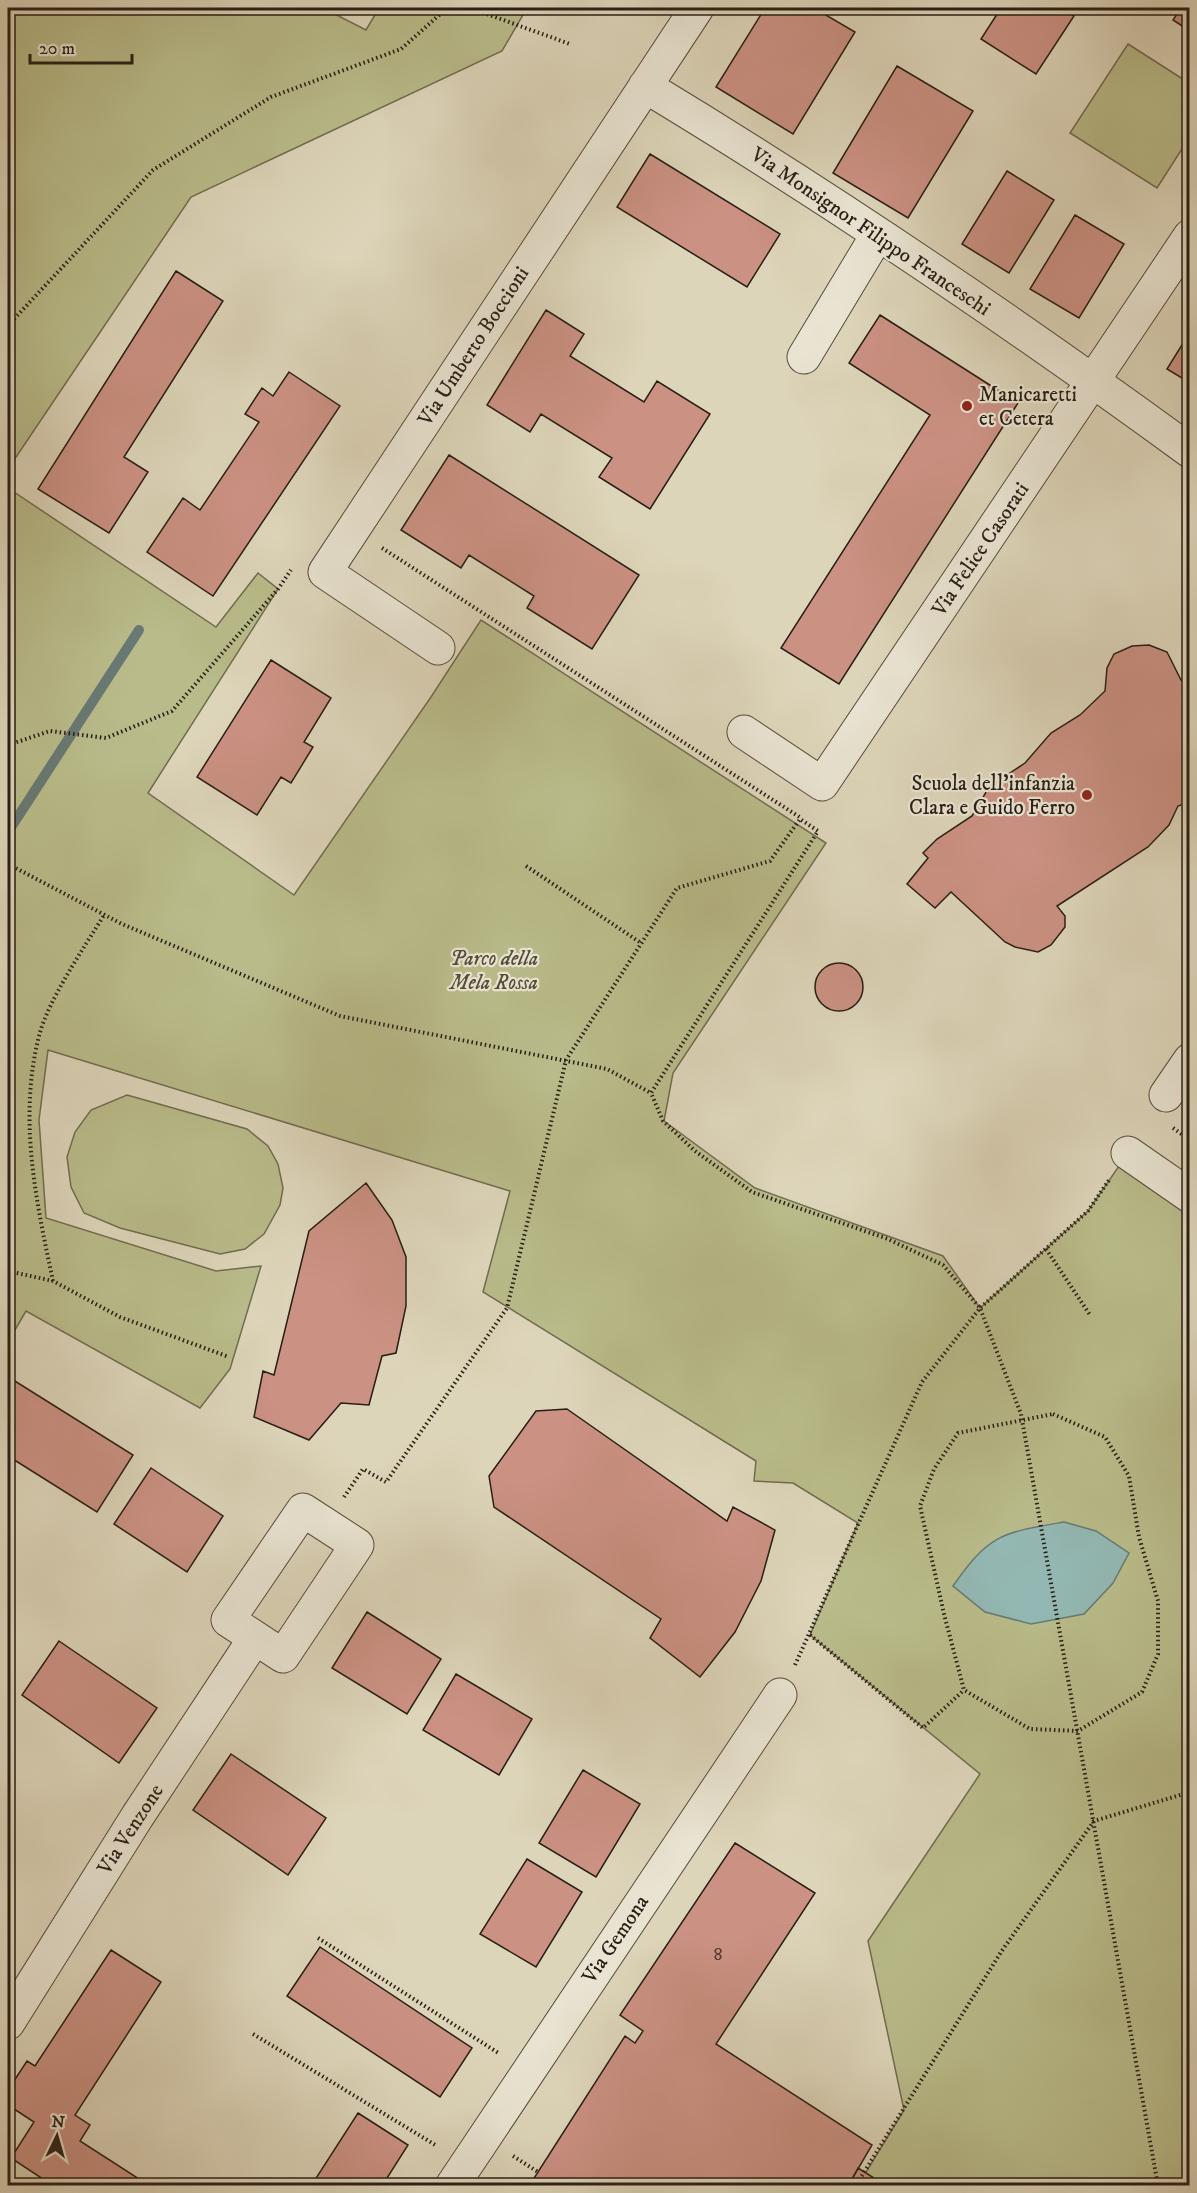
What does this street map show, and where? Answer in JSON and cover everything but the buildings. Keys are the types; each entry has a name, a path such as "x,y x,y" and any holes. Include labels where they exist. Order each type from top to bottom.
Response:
{"street":[{"name":"Via Umberto Boccioni","path":"438,648 325,572 697,8"},
{"name":"Via Monsignor Filippo Franceschi","path":"645,86 879,234 1094,381 1190,452"},
{"path":"804,357 879,234"},
{"name":"Via Felice Casorati","path":"822,784 1190,236"},
{"path":"744,732 822,784"},
{"path":"1166,1095 1190,1060"},
{"path":"1128,1154 1190,1196"},
{"path":"314,1517 357,1545 283,1656 228,1620 314,1517"},
{"name":"Via Venzone","path":"8,2023 125,1837 255,1638"},
{"name":"Via Gemona","path":"459,2175 526,2071 780,1695"}],"path":[{"path":"8,331 14,319 153,171 271,97 401,49 447,8"},
{"path":"470,8 570,44"},
{"path":"353,530 472,604 818,831 651,1093"},
{"path":"8,745 50,731 106,738 172,711 278,589"},
{"path":"314,1517 363,1469 386,1482 507,1308 566,1060 677,888 770,861 822,784"},
{"path":"8,864 104,915 340,1016 607,1069 651,1093 663,1121 695,1151 752,1192 888,1239 943,1265 980,1308 1022,1414 1158,2186"},
{"path":"526,866 641,943"},
{"path":"53,1281 33,1186 29,1095 39,1034 64,982 104,915"},
{"path":"780,1695 810,1635 922,1382 980,1308 1088,1211 1128,1154"},
{"path":"1046,1249 1090,1315"},
{"path":"8,1271 53,1281 120,1317 228,1358"},
{"path":"1053,1414 1105,1437 1129,1476 1139,1537 1158,1601 1158,1654 1142,1692 1078,1731 1030,1729 964,1690 920,1506 934,1469 958,1433 1053,1414"},
{"path":"810,1635 923,1728 964,1690"},
{"path":"863,2186 858,2182 1001,1952 1094,1821 1190,1792"},
{"path":"318,1938 526,2071"},
{"path":"254,2034 459,2175"}],"green space":[{"path":"8,8 323,8 366,30 379,8 527,8 502,51 191,197 8,469"},
{"path":"1128,44 1189,83 1189,138 1157,188 1070,133"},
{"name":"Parco della Mela Rossa","path":"8,488 216,627 258,573 278,589 148,793 294,895 431,697 481,620 826,843 673,1073 664,1121 755,1188 943,1256 980,1308 1088,1211 1128,1153 1189,1196 1189,2185 858,2185 904,2110 868,1941 980,1774 810,1635 858,1523 793,1483 754,1481 756,1461 483,1292 510,1191 48,1050 39,1120 46,1218 216,1271 261,1266 230,1369 200,1408 26,1311 8,1342"},
{"path":"127,1095 247,1129 268,1146 278,1164 283,1188 280,1205 264,1234 245,1249 220,1254 120,1228 84,1213 71,1187 67,1157 75,1132 91,1110"}],"water":[{"path":"1064,1522 1096,1531 1129,1553 1113,1583 1084,1614 1031,1624 985,1612 953,1586 977,1555 999,1538 1026,1529"}],"waterway":[{"path":"8,832 139,630"}],"place":[{"name":"Manicaretti et Cetera","path":"967,406"},
{"name":"Scuola dell'infanzia Clara e Guido Ferro","path":"1087,795"}]}
